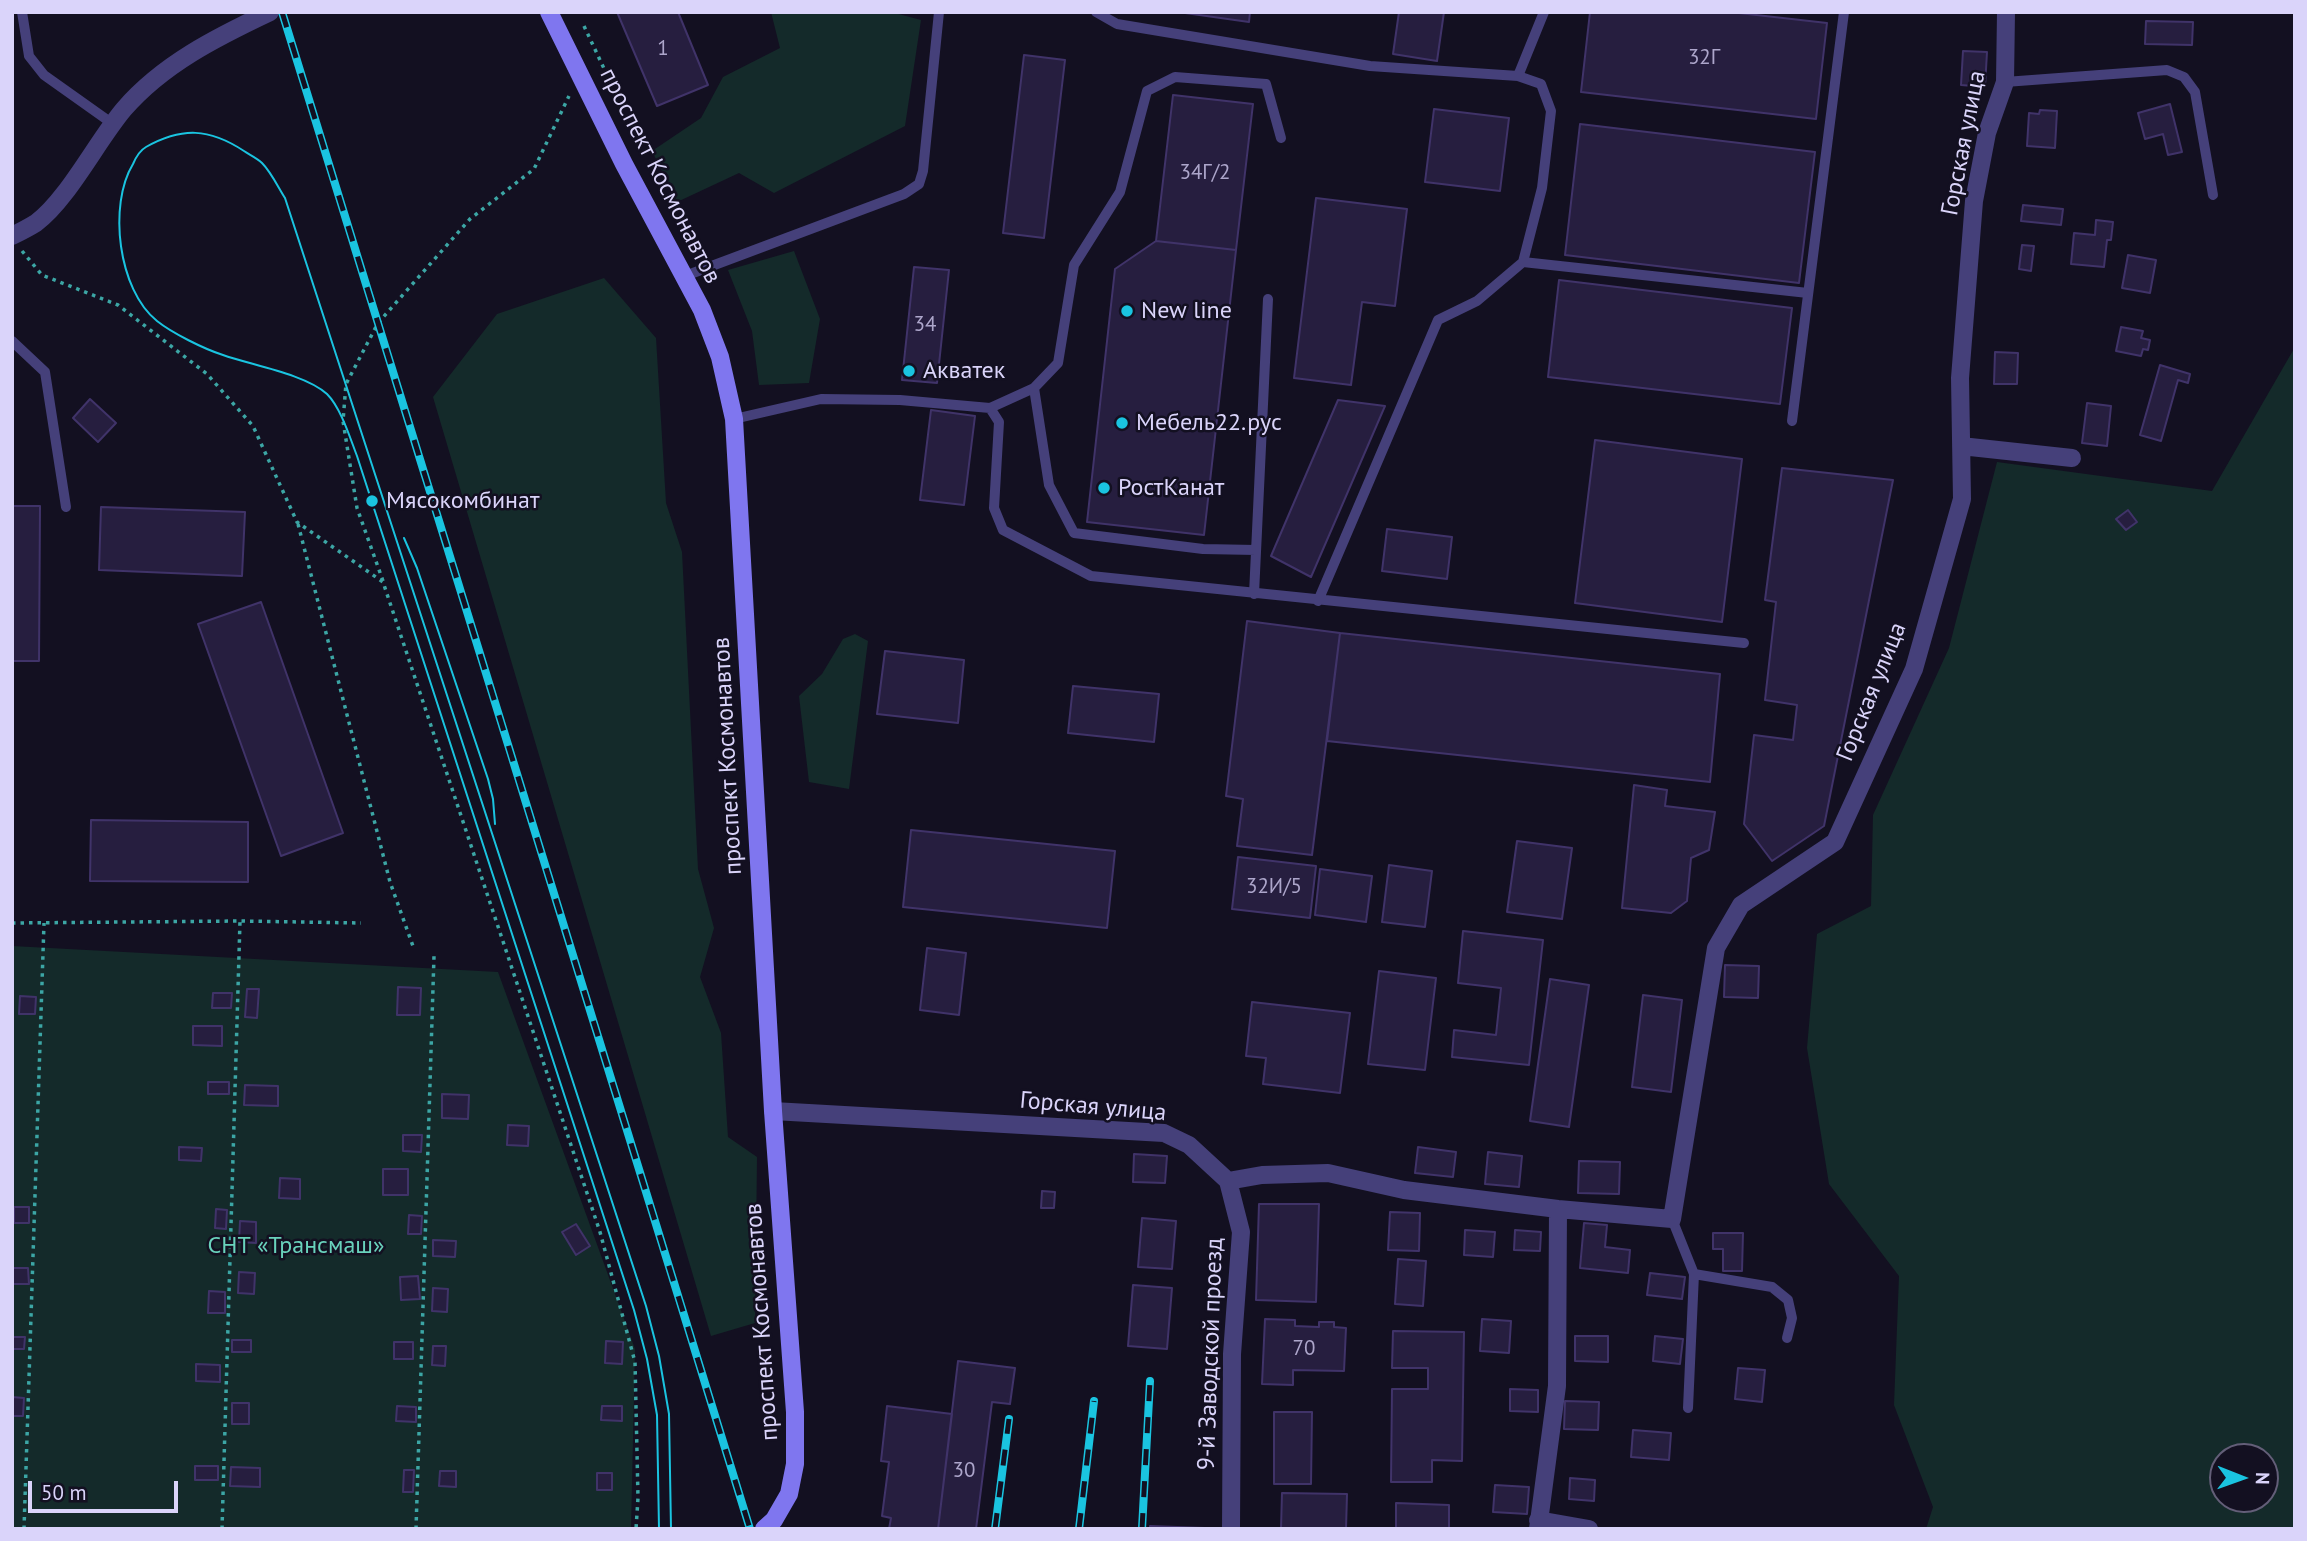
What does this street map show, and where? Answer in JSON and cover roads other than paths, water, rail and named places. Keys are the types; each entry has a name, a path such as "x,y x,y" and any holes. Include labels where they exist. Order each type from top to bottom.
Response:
{"main road":[{"name":"проспект Космонавтов","path":"549,12 624,164 702,310 720,358 734,419 773,1111 795,1412 795,1464 789,1494 774,1520 764,1529"}],"street":[{"path":"16,242 62,195 125,108 159,75 185,57 270,12"},
{"name":"Горская улица","path":"1672,1219 1716,948 1741,905 1835,842 1914,669 1962,499 1960,377 1974,201 1987,133 2005,82 2006,12"},
{"path":"1961,446 2072,458"},
{"name":"Горская улица","path":"773,1111 1164,1133 1189,1145 1228,1181"},
{"path":"1228,1181 1262,1175 1328,1173 1404,1190 1558,1209 1672,1219"},
{"name":"9-й Заводской проезд","path":"1228,1181 1241,1232 1232,1354 1231,1529"},
{"path":"1558,1209 1557,1387 1538,1524 1589,1529"}],"lane":[{"path":"22,12 29,56 44,75 113,124"},
{"path":"685,275 904,194 919,184 923,171 939,12"},
{"path":"1096,12 1117,24 1370,66 1518,76 1541,84 1551,111 1542,188 1523,262 1477,301 1438,320 1318,601"},
{"path":"1518,76 1544,12"},
{"path":"1792,421 1844,12"},
{"path":"2005,82 2167,71 2184,77 2195,92 2213,195"},
{"path":"734,419 821,399 900,400 990,408 1034,388 1058,363 1074,265 1120,192 1147,91 1175,77 1266,84 1281,138"},
{"path":"1523,262 1808,293"},
{"path":"1254,594 1268,299"},
{"path":"12,341 45,372 66,507"},
{"path":"1034,388 1049,485 1074,533 1203,549 1256,550"},
{"path":"990,408 999,422 994,508 1003,530 1091,576 1744,643"},
{"path":"1672,1219 1694,1274 1688,1408"},
{"path":"1694,1274 1772,1287 1788,1300 1792,1318 1787,1338"}],"tram line":[{"path":"659,1529 657,1415 647,1359 634,1310 357,456 337,407 327,394 317,387 188,340 163,326 144,307 133,289 121,246 121,201 125,181 135,159 141,150 159,140 195,133 207,134 231,143 262,163 285,198 646,1306 659,1356 669,1414 671,1529"},
{"path":"404,538 417,568 488,779 495,824"}],"railway":[{"path":"282,12 750,1529"},
{"path":"1142,1529 1150,1381"},
{"path":"1079,1529 1094,1401"},
{"path":"995,1529 1009,1419"}],"place":[{"name":"New line","path":"1127,311"},
{"name":"Акватек","path":"909,371"},
{"name":"Мебель22.рус","path":"1122,423"},
{"name":"РостКанат","path":"1104,488"},
{"name":"Мясокомбинат","path":"372,501"}],"park label":[{"name":"СНТ «Трансмаш»","path":"296,1246"}]}
